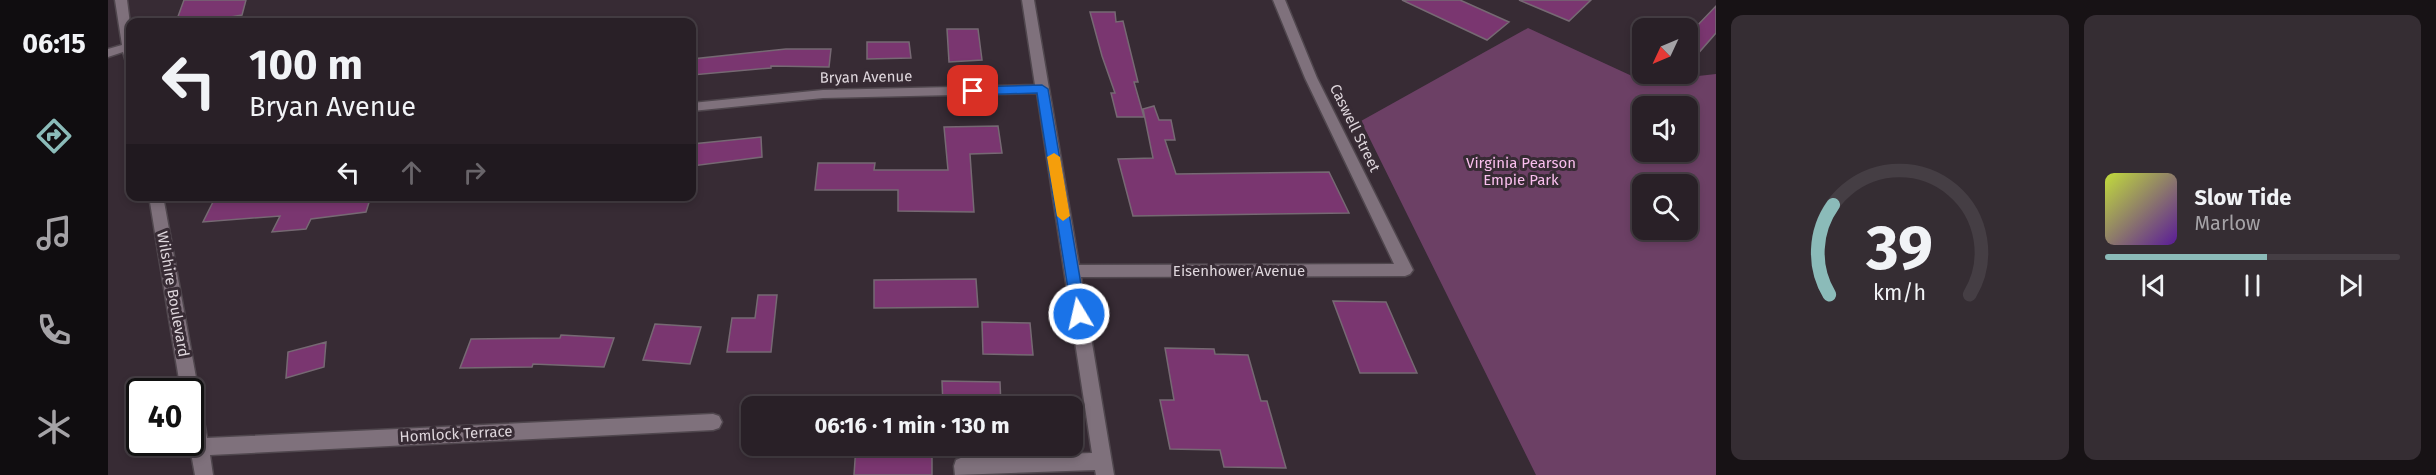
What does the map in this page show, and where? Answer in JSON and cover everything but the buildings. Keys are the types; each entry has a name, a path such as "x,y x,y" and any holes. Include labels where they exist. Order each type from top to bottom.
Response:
{"street":[{"path":"120,0 126,35"},
{"path":"964,475 963,466 1104,468 1028,0"},
{"name":"Caswell Street","path":"1279,0 1311,78 1405,270"},
{"path":"108,53 126,53"},
{"name":"Bryan Avenue","path":"696,107 823,94 1042,89"},
{"name":"Wilshire Boulevard","path":"157,201 187,378"},
{"name":"Eisenhower Avenue","path":"1072,271 1405,270"},
{"name":"Homlock Terrace","path":"204,447 713,422"},
{"name":"Wilshire Boulevard","path":"201,456 204,475"}],"green space":[{"name":"Virginia Pearson Empie Park","path":"1528,28 1632,76 1632,84 1698,84 1698,76 1716,74 1716,475 1536,475 1361,121"}],"slow traffic":[{"path":"1054,157 1063,216"}],"route":[{"path":"973,91 1042,89 1079,314"}]}
